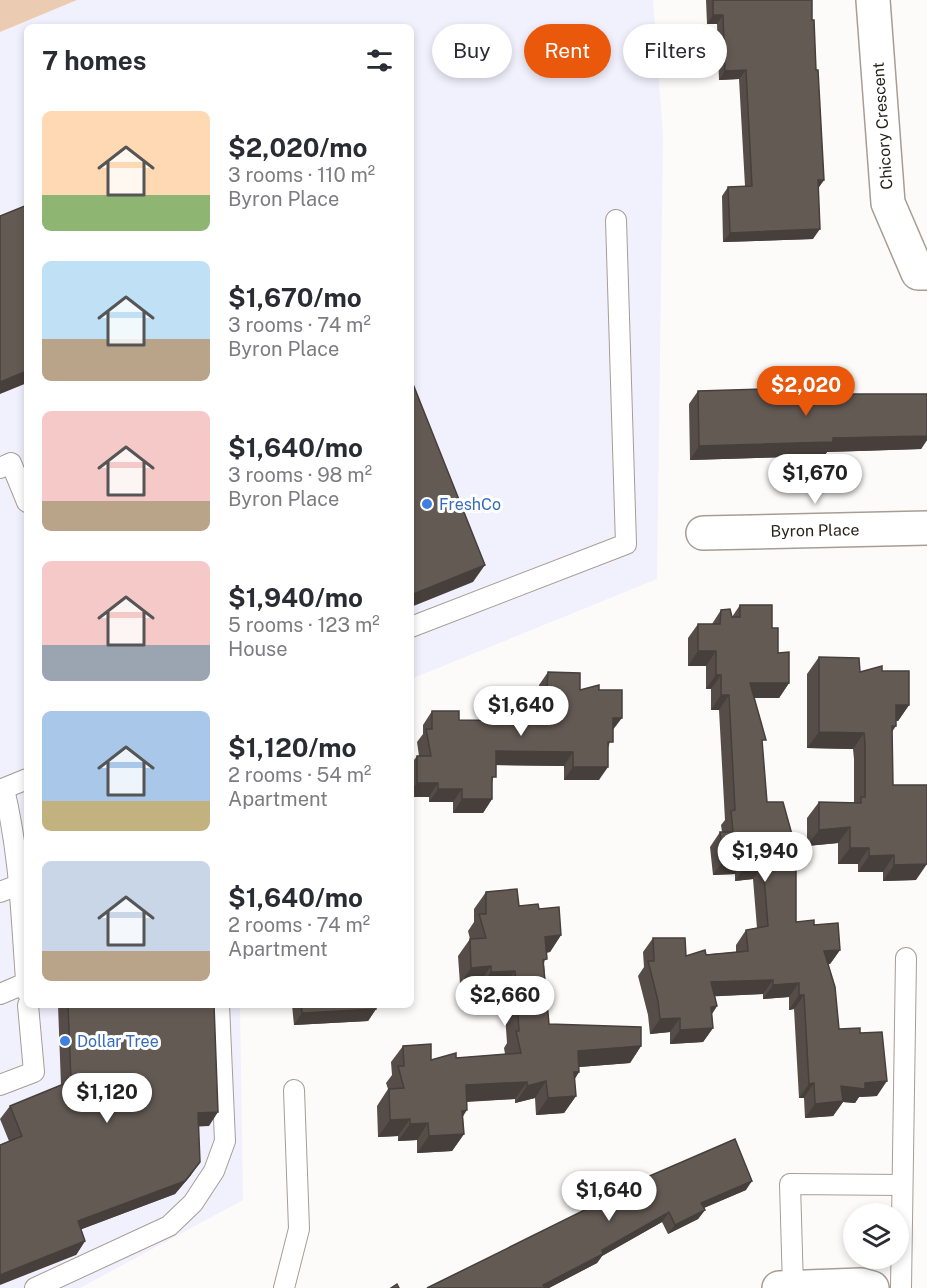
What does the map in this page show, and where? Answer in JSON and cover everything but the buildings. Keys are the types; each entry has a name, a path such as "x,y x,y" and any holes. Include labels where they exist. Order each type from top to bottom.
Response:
{"street":[{"name":"Chicory Crescent","path":"873,0 888,203 918,273 927,273"},
{"name":"Byron Place","path":"703,532 927,528"},
{"path":"779,1288 861,1285 872,1288"}],"lane":[{"path":"414,626 626,544 616,219"},
{"path":"0,468 11,463 24,495"},
{"path":"24,780 2,790 14,831 21,884 24,943"},
{"path":"0,892 21,884"},
{"path":"901,1288 906,958"},
{"path":"0,994 24,984"},
{"path":"0,1085 34,1072 28,1008"},
{"path":"35,1288 169,1226 193,1203 214,1171 225,1141 219,1008"},
{"path":"284,1288 299,1229 294,1090"},
{"path":"793,1287 790,1184 902,1185"}],"shaded area":[{"path":"0,0 77,0 0,32"},
{"path":"77,0 653,0 655,24 623,24 623,78 659,78 663,135 657,579 414,678 414,24 24,24 24,1008 240,1008 243,1200 80,1288 0,1288 0,32"}],"place":[{"name":"FreshCo","path":"427,504"},
{"name":"Dollar Tree","path":"65,1041"}]}
